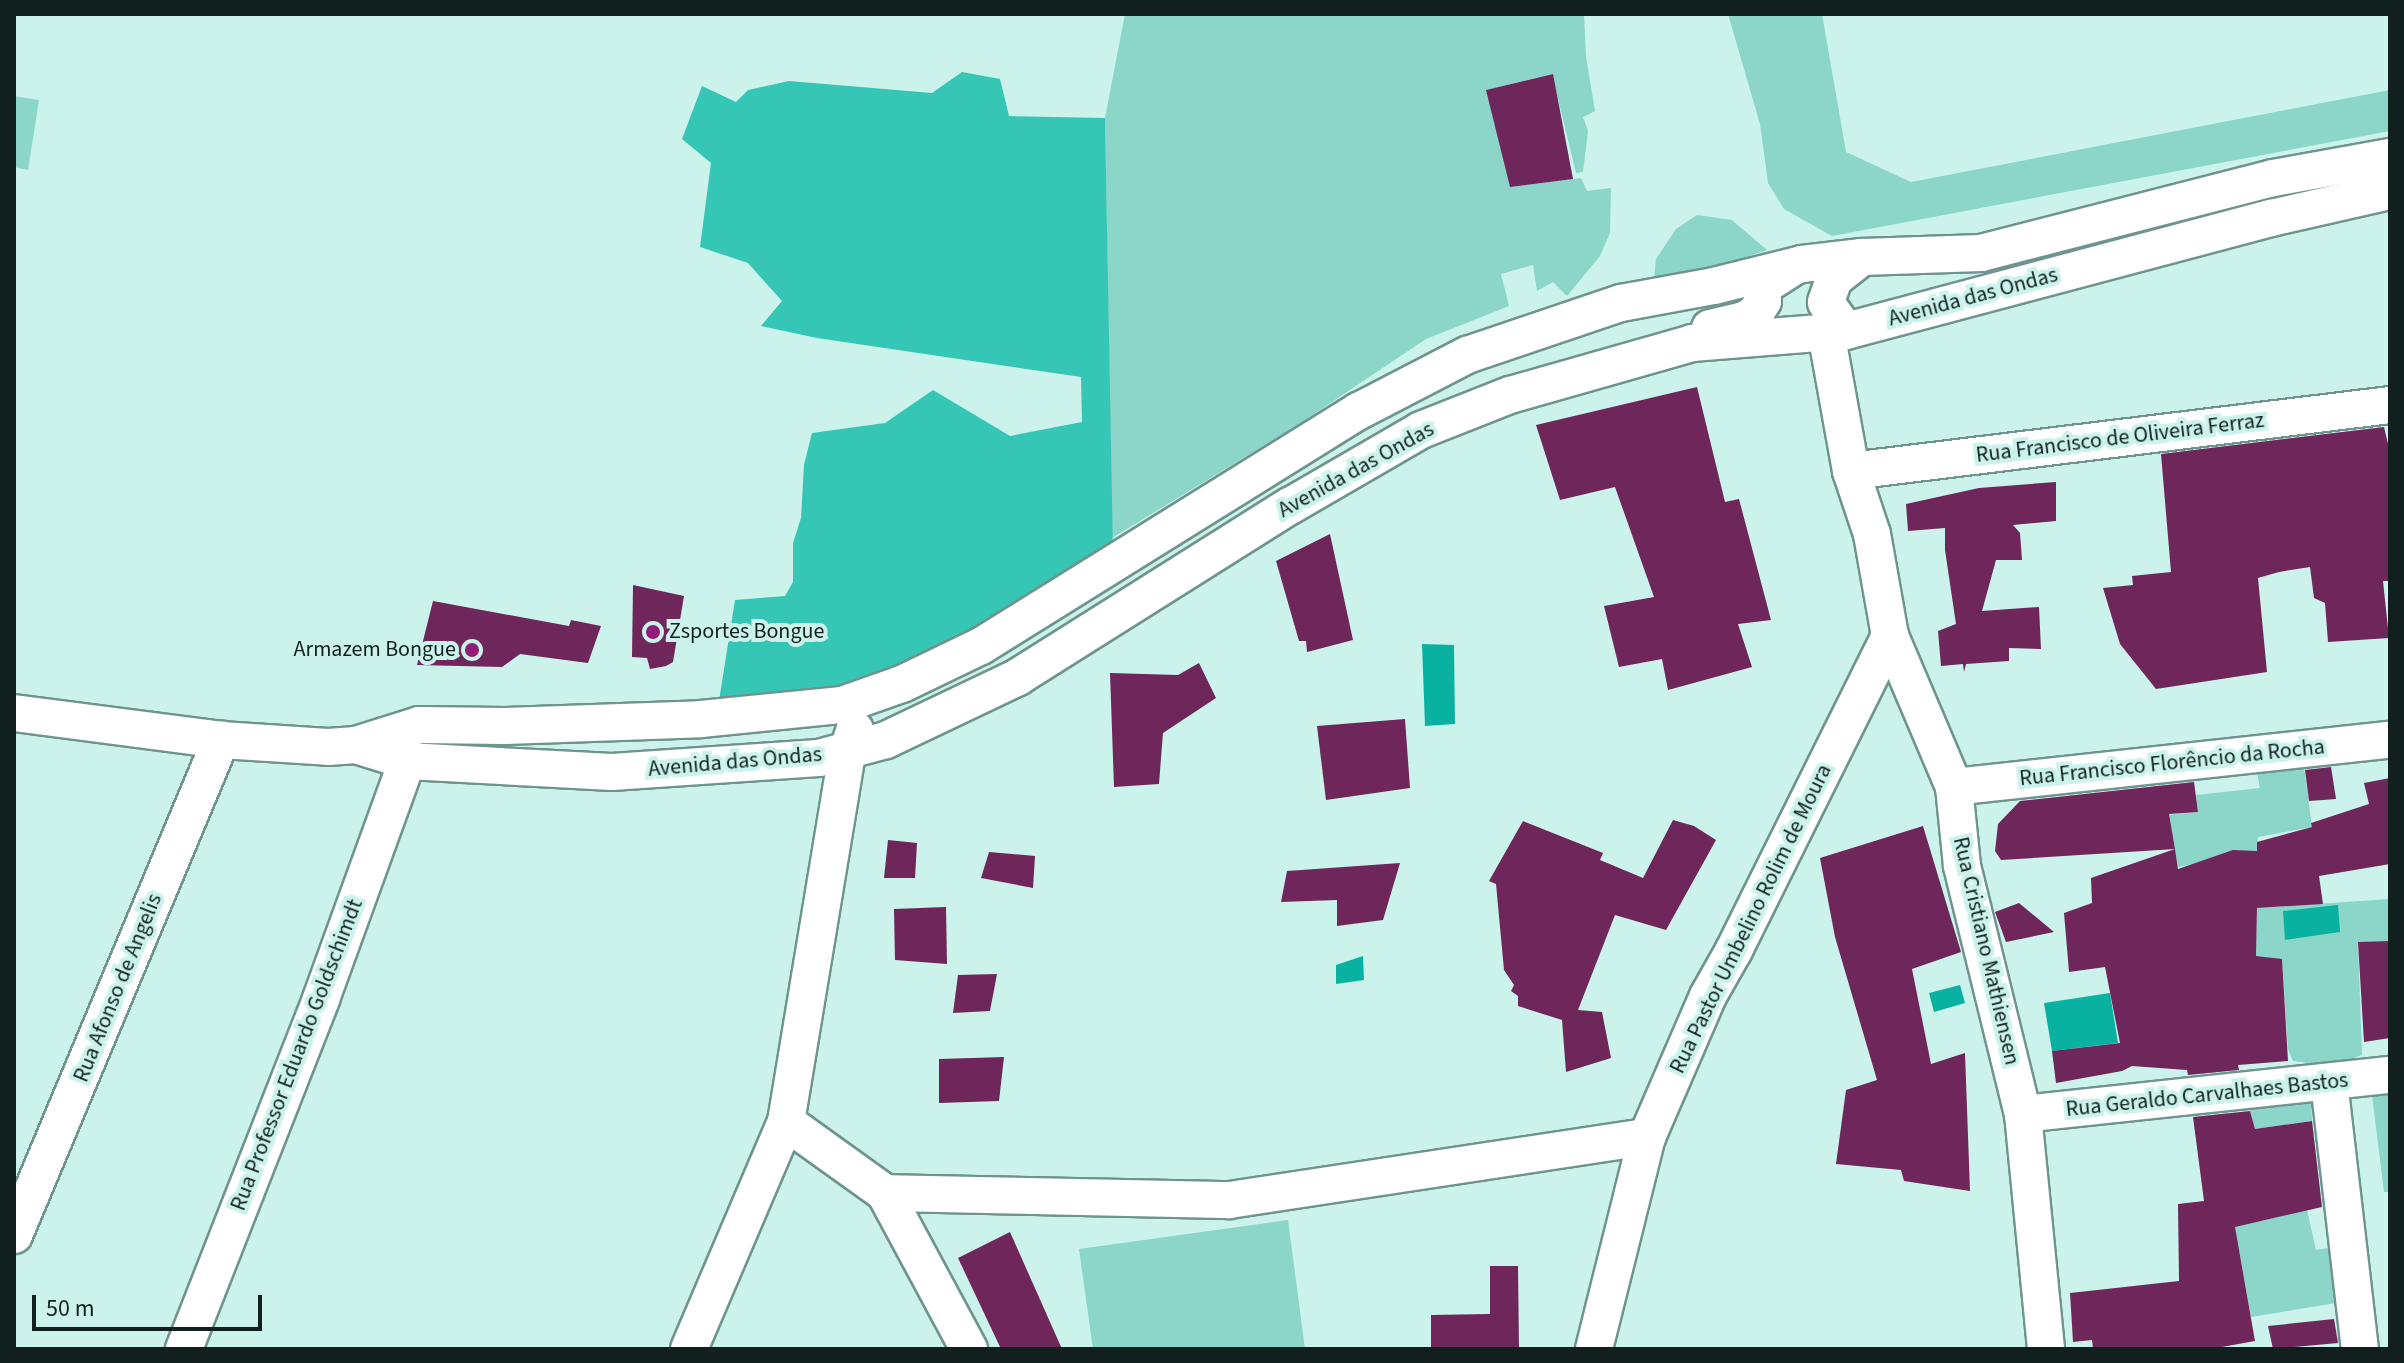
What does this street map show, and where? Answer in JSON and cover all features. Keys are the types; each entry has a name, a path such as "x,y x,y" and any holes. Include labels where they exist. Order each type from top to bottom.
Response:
{"street":[{"name":"Avenida das Ondas","path":"356,745 419,725 524,725 767,714 842,705 902,684 981,646 1359,411 1467,355 1621,303 1714,286 1802,264 1862,257 1981,253 2273,178 2390,157"},
{"name":"Avenida das Ondas","path":"14,713 221,740 356,745 407,761 612,772 718,768 819,758 886,740 934,720 1018,677 1290,506 1421,430 1510,395 1692,343 1836,332 2271,218 2390,191"},
{"name":"Rua Cristiano Mathiensen","path":"1862,257 1834,279 1826,302 1836,332 1851,471 1872,534 1890,636 1954,787 1962,866 2023,1114 2046,1349"},
{"path":"1650,353 1705,329 1744,320 1755,314 1763,301 1761,288 1776,275 1802,264"},
{"name":"Rua Francisco de Oliveira Ferraz","path":"1851,471 2390,405"},
{"name":"Rua Pastor Umbelino Rolim de Moura","path":"1594,1349 1647,1137 1708,996 1734,950 1890,636"},
{"path":"689,1349 786,1122 848,749 865,697"},
{"path":"573,768 581,721"},
{"path":"519,765 524,725"},
{"name":"Rua Afonso de Angelis","path":"14,1235 221,740"},
{"name":"Rua Francisco Florêncio da Rocha","path":"1954,787 2390,740"},
{"name":"Rua Professor Eduardo Goldschimdt","path":"184,1349 321,999 407,761"},
{"name":"Rua Geraldo Carvalhaes Bastos","path":"2023,1114 2390,1075"},
{"path":"2329,1082 2360,1349"},
{"path":"786,1122 885,1193 969,1349"},
{"path":"885,1193 1229,1200 1647,1137"}],"shaded area":[{"path":"1125,14 1584,14 1586,57 1595,111 1583,117 1588,131 1583,172 1576,173 1552,74 1487,90 1510,187 1581,178 1587,191 1611,188 1610,233 1600,256 1567,296 1553,282 1537,291 1533,265 1501,274 1509,306 1426,339 1302,422 1112,538 1105,118"},
{"path":"1728,14 1822,14 1846,152 1911,182 2390,90 2390,131 1832,236 1784,209 1768,183 1760,124"},
{"path":"962,72 1000,79 1009,116 1105,118 1113,554 977,632 842,692 718,707 735,600 785,596 793,582 793,543 801,518 804,465 812,433 885,423 933,390 1010,436 1082,422 1081,377 817,338 761,326 782,301 748,263 700,247 711,163 682,139 702,86 736,102 748,90 789,81 932,93"},
{"path":"14,96 39,100 28,170 14,167"},
{"path":"1697,215 1732,220 1767,250 1723,265 1654,280 1656,259 1676,229"},
{"path":"1422,644 1454,645 1455,724 1425,726"},
{"path":"2256,767 2304,767 2312,827 2258,837 2257,851 2178,867 2173,837 2145,817 2198,812 2196,795 2260,788"},
{"path":"2390,899 2390,941 2358,943 2362,1055 2333,1066 2293,1061 2288,1049 2282,960 2256,956 2257,908"},
{"path":"2338,905 2340,932 2285,940 2283,911"},
{"path":"1363,956 1364,980 1336,984 1336,965"},
{"path":"1960,985 1965,1003 1934,1012 1929,993"},
{"path":"2110,993 2118,1043 2052,1051 2044,1003"},
{"path":"2390,1092 2390,1192 2384,1192 2372,1095"},
{"path":"2311,1095 2312,1121 2255,1129 2248,1104"},
{"path":"2254,1193 2262,1221 2307,1210 2316,1250 2335,1247 2342,1302 2251,1317 2240,1255 2219,1199"},
{"path":"1288,1220 1305,1349 1093,1349 1079,1249"}],"building":[{"path":"1553,74 1573,179 1510,187 1486,90"},
{"path":"1697,387 1725,502 1739,499 1771,620 1738,624 1752,667 1668,690 1662,659 1619,667 1604,606 1654,597 1615,487 1560,500 1536,425"},
{"path":"2384,427 2390,452 2390,581 2383,581 2389,638 2328,642 2325,603 2314,598 2310,567 2279,572 2258,578 2267,672 2156,689 2120,644 2103,588 2133,585 2132,576 2171,572 2161,454"},
{"path":"2056,482 2056,521 2013,525 2020,533 2022,560 1996,560 1982,611 2039,607 2041,649 2009,648 2009,661 1966,664 1964,672 1963,664 1941,666 1938,631 1956,624 1945,550 1945,528 1908,531 1906,504 1979,488"},
{"path":"1330,534 1353,640 1307,652 1306,641 1299,641 1276,561"},
{"path":"633,585 684,596 673,662 666,666 650,669 647,658 632,657"},
{"path":"433,601 569,626 571,620 601,626 588,663 520,654 502,667 417,665"},
{"path":"1199,663 1216,698 1163,733 1159,784 1114,787 1110,673 1178,675"},
{"path":"1405,719 1410,788 1326,800 1317,726"},
{"path":"2331,767 2336,799 2309,801 2305,770"},
{"path":"2390,778 2390,864 2319,876 2323,904 2257,908 2256,956 2282,959 2288,1061 2238,1065 2239,1070 2188,1075 2187,1070 2132,1066 2122,1071 2056,1083 2052,1051 2120,1043 2105,967 2069,972 2064,913 2092,903 2091,878 2175,849 2178,869 2233,850 2257,851 2257,842 2312,827 2311,823 2369,804 2364,783"},
{"path":"2194,782 2198,812 2169,814 2175,849 2001,860 1995,851 1998,824 2020,801"},
{"path":"1673,820 1694,826 1716,840 1666,930 1615,915 1578,1010 1602,1012 1611,1058 1566,1072 1562,1020 1518,1006 1518,996 1511,991 1514,985 1504,970 1496,884 1489,881 1523,821 1603,853 1600,860 1643,878"},
{"path":"1923,826 1961,952 1912,969 1931,1064 1965,1053 1970,1191 1904,1181 1901,1170 1836,1164 1846,1090 1877,1080 1835,937 1820,858"},
{"path":"888,840 917,843 915,878 884,878"},
{"path":"989,852 1035,856 1033,888 981,878"},
{"path":"1400,863 1383,920 1337,926 1337,900 1281,902 1287,871"},
{"path":"2019,903 2054,932 2006,942 1995,912"},
{"path":"946,907 947,964 895,960 894,909"},
{"path":"2390,941 2390,1038 2364,1042 2358,942"},
{"path":"997,974 990,1011 953,1013 958,975"},
{"path":"1004,1057 999,1101 939,1103 939,1059"},
{"path":"2250,1111 2255,1129 2312,1121 2322,1207 2235,1227 2255,1341 2211,1349 2093,1349 2092,1340 2073,1342 2070,1293 2179,1281 2178,1204 2204,1201 2193,1117"},
{"path":"1010,1232 1062,1349 1001,1349 958,1258"},
{"path":"1490,1266 1518,1266 1519,1349 1431,1349 1431,1315 1490,1314"},
{"path":"2334,1319 2338,1343 2273,1349 2268,1326"}],"place":[{"name":"Zsportes Bongue","path":"653,632"},
{"name":"Armazem Bongue","path":"472,650"}]}
